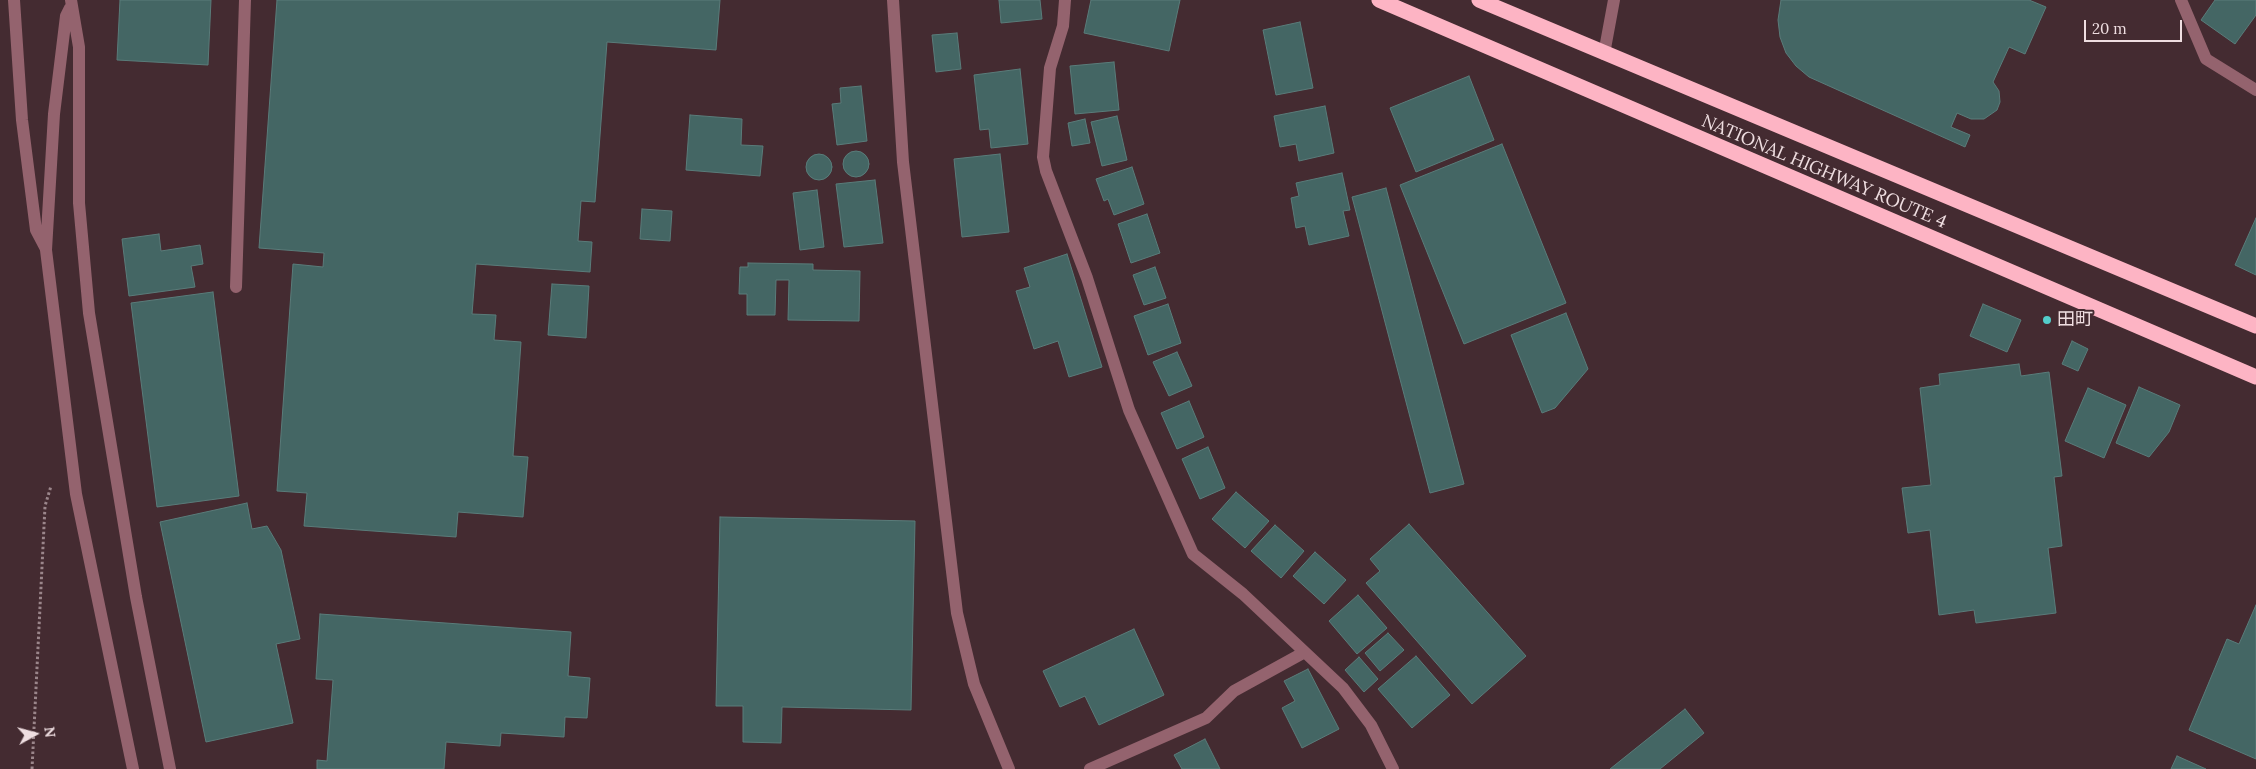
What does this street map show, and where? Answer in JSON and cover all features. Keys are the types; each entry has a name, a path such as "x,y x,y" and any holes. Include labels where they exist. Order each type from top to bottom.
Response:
{"highway":[{"name":"NATIONAL HIGHWAY ROUTE 4","path":"1379,0 2256,377"},
{"name":"NATIONAL HIGHWAY ROUTE 4","path":"1480,0 1604,54 2256,326"}],"street":[{"path":"14,0 23,129 36,230 46,250"},
{"path":"236,287 245,0"},
{"path":"893,0 902,162 957,613 974,684 1009,769"},
{"path":"1065,0 1063,26 1050,68 1044,164 1087,278 1129,410 1193,554 1243,594 1342,688 1371,725 1394,769"},
{"path":"1604,54 1614,0"},
{"path":"2181,0 2188,21 2206,58 2256,90"},
{"path":"71,3 66,16 54,114 46,250 76,494 133,769"},
{"path":"71,3 78,47 79,203 89,313 136,597 170,769"},
{"path":"1090,769 1206,718 1234,691 1303,653"}],"path":[{"path":"32,769 45,506 52,483"}],"building":[{"path":"120,0 211,0 208,65 117,60"},
{"path":"277,0 720,0 716,50 607,42 595,202 581,201 578,241 592,242 590,272 476,264 472,314 496,315 494,340 521,342 513,456 528,457 523,517 458,512 456,537 304,526 307,493 277,491 293,264 323,267 324,253 259,248"},
{"path":"999,0 1040,0 1042,19 1001,23"},
{"path":"1091,0 1180,0 1169,51 1084,33"},
{"path":"1781,0 2029,0 2046,7 2025,54 2009,47 1993,82 1999,91 2000,102 1997,110 1984,119 1971,119 1957,113 1951,127 1970,135 1965,147 1809,77 1796,66 1786,53 1780,37 1778,20"},
{"path":"2215,0 2256,0 2256,15 2235,44 2201,20"},
{"path":"1300,22 1313,88 1276,95 1263,30"},
{"path":"957,33 961,69 936,72 932,35"},
{"path":"1114,62 1119,110 1075,114 1070,66"},
{"path":"1020,69 1028,144 991,148 989,129 980,130 974,75"},
{"path":"1469,76 1494,140 1416,172 1390,108"},
{"path":"861,86 867,141 837,145 832,104 841,103 840,88"},
{"path":"1325,106 1334,153 1299,161 1296,144 1280,147 1274,116"},
{"path":"690,115 742,119 741,145 763,146 760,176 686,170"},
{"path":"1117,116 1127,160 1102,166 1091,122"},
{"path":"1085,119 1090,143 1072,146 1068,123"},
{"path":"1502,144 1566,303 1464,344 1400,185"},
{"path":"856,151 865,155 869,164 865,173 856,177 847,173 843,164 847,155"},
{"path":"819,154 828,158 832,167 828,176 819,180 810,176 806,167 810,158"},
{"path":"1000,154 1009,232 962,237 954,159"},
{"path":"1132,167 1144,204 1114,215 1108,199 1104,201 1096,179"},
{"path":"1342,173 1350,210 1343,211 1349,236 1309,245 1305,226 1296,228 1291,198 1299,196 1296,183"},
{"path":"875,180 883,243 844,247 836,184"},
{"path":"1386,188 1464,484 1430,493 1352,197"},
{"path":"817,190 824,247 800,250 793,193"},
{"path":"642,209 672,211 670,241 640,239"},
{"path":"1147,214 1160,253 1131,263 1118,224"},
{"path":"2256,218 2256,275 2235,265"},
{"path":"159,234 161,251 200,245 203,264 191,266 195,287 129,296 122,239"},
{"path":"1067,254 1102,367 1069,377 1058,341 1034,349 1016,291 1030,287 1024,268"},
{"path":"748,263 813,264 813,270 860,271 859,321 788,320 789,280 776,280 775,315 747,315 747,294 739,294 740,267 748,267"},
{"path":"1155,267 1166,298 1144,305 1133,275"},
{"path":"552,284 589,286 586,338 548,335"},
{"path":"213,292 239,496 157,507 131,303"},
{"path":"1168,304 1181,343 1148,355 1134,316"},
{"path":"1983,304 2021,320 2007,352 1970,336"},
{"path":"1566,313 1588,369 1555,408 1542,413 1511,335"},
{"path":"2072,341 2088,349 2078,371 2062,364"},
{"path":"1177,352 1192,386 1169,396 1153,362"},
{"path":"2019,364 2021,376 2049,372 2062,476 2054,477 2062,546 2048,548 2056,613 1976,623 1974,610 1939,615 1930,530 1908,533 1902,488 1931,485 1920,388 1940,385 1939,374"},
{"path":"2139,387 2180,405 2169,432 2149,457 2116,443"},
{"path":"2088,388 2126,405 2104,458 2065,441"},
{"path":"1189,401 1204,437 1177,449 1161,413"},
{"path":"1208,447 1225,488 1200,499 1182,459"},
{"path":"1236,492 1269,521 1245,548 1212,519"},
{"path":"247,503 252,529 267,526 281,550 300,639 276,644 293,723 206,742 160,522"},
{"path":"720,517 915,521 911,710 782,707 781,743 743,742 743,706 716,706"},
{"path":"1409,524 1526,656 1472,704 1366,583 1380,571 1370,559"},
{"path":"1275,525 1304,551 1281,578 1251,551"},
{"path":"1315,552 1346,580 1324,604 1293,576"},
{"path":"1358,595 1387,628 1357,654 1329,621"},
{"path":"2256,605 2256,759 2189,730 2227,639 2239,644"},
{"path":"320,614 571,632 568,676 590,678 587,718 565,717 564,737 501,733 500,746 446,742 444,769 317,769 317,760 327,761 333,680 316,679"},
{"path":"1134,629 1164,695 1099,725 1085,696 1060,707 1043,671"},
{"path":"1388,633 1404,650 1380,671 1365,653"},
{"path":"1416,656 1450,695 1412,728 1378,689"},
{"path":"1359,657 1378,679 1364,692 1345,670"},
{"path":"1308,669 1339,729 1302,748 1282,708 1295,701 1284,681"},
{"path":"1685,709 1704,733 1660,769 1610,769"},
{"path":"1205,739 1220,769 1182,769 1174,755"},
{"path":"2177,756 2206,769 2171,769"}],"place":[{"name":"田町","path":"2047,320"}]}
